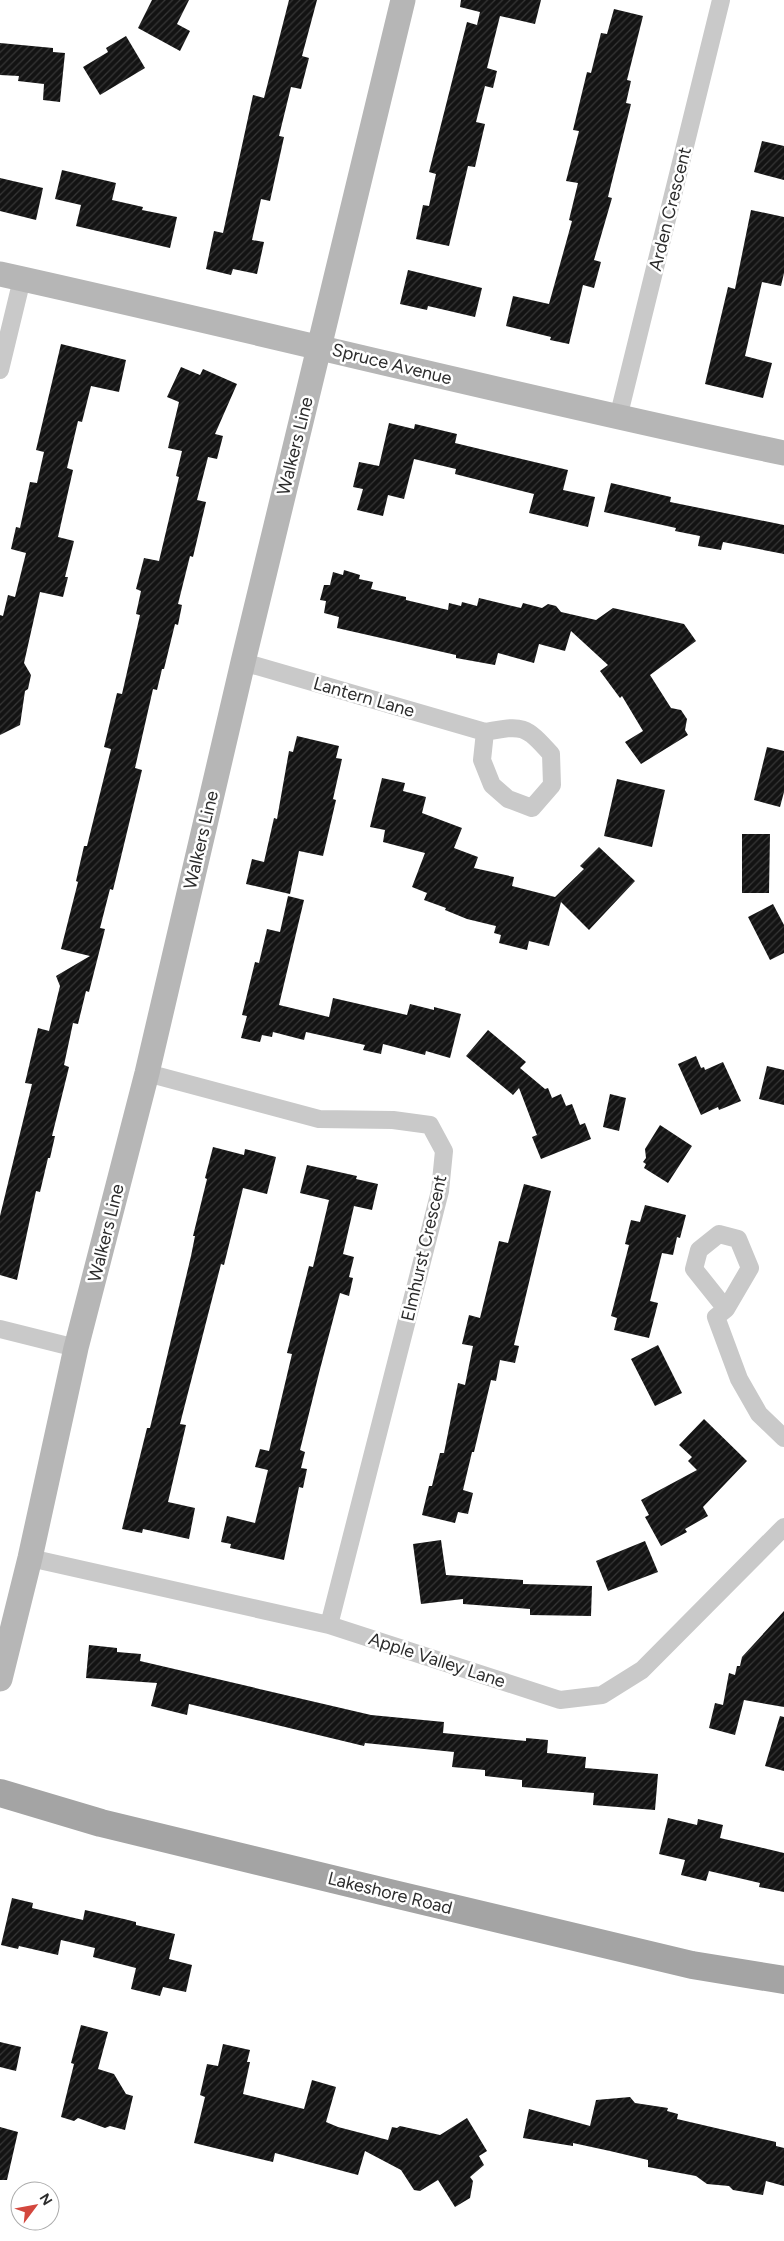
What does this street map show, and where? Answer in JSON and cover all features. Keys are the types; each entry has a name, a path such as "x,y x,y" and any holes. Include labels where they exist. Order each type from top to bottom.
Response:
{"main road":[{"name":"Walkers Line","path":"0,1679 30,1558 76,1348 147,1073 243,662 403,0"},
{"name":"Spruce Avenue","path":"11,276 618,418 784,453"},
{"name":"Lakeshore Road","path":"0,1793 101,1823 394,1894 692,1965 784,1980"}],"street":[{"name":"Arden Crescent","path":"618,418 721,0"},
{"path":"0,370 11,276"},
{"name":"Lantern Lane","path":"243,662 485,732 514,727 533,733 551,754 552,785 532,808 508,799 492,786 482,760 485,732"},
{"name":"Elmhurst Crescent","path":"147,1073 319,1119 393,1120 430,1126 444,1151 440,1191 329,1625"},
{"path":"726,1309 716,1316 739,1379 759,1414 784,1438"},
{"path":"0,1329 76,1348"},
{"name":"Apple Valley Lane","path":"30,1558 329,1625 560,1700 602,1695 642,1670 784,1527"}],"building":[{"path":"152,0 189,0 177,24 190,31 180,51 138,28"},
{"path":"289,0 317,0 302,56 309,58 301,89 291,87 279,136 284,137 270,201 261,199 252,240 264,242 257,274 233,269 231,275 206,269 214,231 223,233 253,95 264,98"},
{"path":"461,0 541,0 535,24 500,16 487,68 497,71 493,88 485,86 476,122 485,124 475,167 468,166 449,246 416,239 423,205 429,206 436,174 429,172 467,22 477,25 480,12 460,7"},
{"path":"614,9 643,16 627,80 631,81 626,103 631,104 608,197 612,198 594,260 601,262 594,288 583,285 569,344 550,340 551,337 506,326 513,296 549,304 572,221 569,220 578,183 566,181 579,131 573,130 587,72 591,73 601,33 607,34"},
{"path":"126,36 145,68 100,95 83,67 108,52 106,48"},
{"path":"0,43 53,48 53,52 65,53 60,102 43,100 44,84 18,81 19,76 0,75"},
{"path":"762,141 784,146 784,180 754,172"},
{"path":"62,170 116,183 112,200 143,207 142,210 177,217 170,248 76,226 81,205 55,199"},
{"path":"0,178 43,188 36,220 0,211"},
{"path":"751,210 784,217 784,273 781,286 762,282 745,356 772,363 763,398 705,384 728,287 735,289"},
{"path":"408,270 482,288 475,317 428,306 427,310 400,304"},
{"path":"61,344 126,360 119,392 91,386 82,422 78,421 67,468 73,470 58,537 74,541 65,577 68,577 63,597 40,592 24,663 31,675 28,689 25,691 20,725 0,735 0,615 3,616 8,595 15,597 26,553 11,549 16,527 20,528 30,482 37,483 44,452 36,450"},
{"path":"181,367 200,375 203,369 237,384 215,434 223,436 217,459 208,457 197,500 206,502 193,557 190,556 178,604 182,605 178,625 175,624 157,690 153,689 135,768 142,770 113,890 110,889 100,928 105,929 89,992 86,991 78,1024 73,1023 64,1065 69,1067 52,1136 55,1136 40,1192 36,1191 17,1280 0,1275 0,1216 32,1084 25,1083 38,1028 49,1031 60,986 56,976 90,956 61,949 78,882 76,881 84,846 87,846 111,749 104,747 117,693 122,694 140,615 136,614 141,591 136,589 144,558 159,561 179,477 176,476 182,451 168,448 179,402 167,397"},
{"path":"389,423 414,429 415,424 457,434 455,443 568,470 563,490 595,497 588,527 529,513 534,494 455,474 456,469 414,459 404,499 388,495 383,516 357,510 363,489 353,487 359,462 379,466"},
{"path":"611,483 671,497 670,502 784,525 784,554 723,542 721,550 698,546 700,536 675,531 676,528 604,512"},
{"path":"344,570 360,575 359,579 373,582 371,589 448,610 449,603 461,606 462,602 477,606 479,598 521,608 523,603 542,608 548,604 556,606 561,612 596,620 613,608 684,624 696,641 650,675 671,708 681,710 687,719 685,730 688,735 641,764 625,742 643,731 622,696 620,698 600,671 608,665 571,631 565,651 539,644 534,663 498,653 495,665 456,658 456,655 337,628 339,617 324,613 326,601 320,600 324,585 330,585 333,572 343,575"},
{"path":"297,736 339,746 336,758 342,759 333,799 336,800 323,856 299,851 290,894 246,884 252,859 264,862 274,818 277,819 289,751 293,752"},
{"path":"767,747 784,751 784,792 780,807 754,800"},
{"path":"382,778 405,783 403,791 426,797 422,813 462,828 454,848 478,857 474,868 514,877 512,886 555,897 584,869 580,866 599,847 635,881 589,930 561,902 549,946 529,941 527,950 499,943 501,935 494,933 496,926 467,919 445,910 446,908 424,900 427,893 412,887 425,853 383,842 385,830 370,827"},
{"path":"617,779 665,790 652,847 604,836"},
{"path":"742,834 770,834 769,893 742,893"},
{"path":"288,896 304,900 279,1005 329,1017 333,998 407,1015 410,1004 434,1010 434,1007 461,1014 450,1058 426,1051 425,1055 383,1044 381,1054 363,1050 365,1045 306,1032 304,1040 273,1032 272,1037 262,1035 260,1042 241,1038 247,1016 242,1015 255,962 259,963 267,929 280,932"},
{"path":"773,904 784,925 784,953 770,960 748,917"},
{"path":"488,1030 526,1062 520,1068 545,1089 548,1088 552,1098 561,1094 566,1106 572,1104 580,1125 585,1123 591,1139 541,1159 532,1137 537,1135 519,1088 513,1095 466,1056"},
{"path":"696,1056 701,1068 704,1067 705,1070 723,1062 741,1101 719,1110 718,1107 701,1115 678,1064"},
{"path":"767,1066 784,1070 784,1105 759,1099"},
{"path":"610,1094 626,1098 619,1131 603,1127"},
{"path":"660,1125 692,1146 668,1183 644,1168 646,1164 643,1162 646,1158 645,1149"},
{"path":"213,1147 244,1155 245,1149 276,1157 267,1194 243,1188 224,1265 221,1264 180,1424 186,1425 168,1502 195,1508 189,1539 143,1529 142,1533 122,1529 147,1428 150,1428 191,1256 195,1236 193,1236"},
{"path":"307,1165 357,1176 356,1179 378,1184 372,1210 354,1206 343,1254 354,1257 349,1277 353,1278 349,1296 340,1293 300,1450 305,1452 301,1468 307,1469 303,1488 299,1487 284,1560 230,1548 231,1544 221,1542 227,1516 255,1523 268,1470 255,1467 260,1449 269,1451 292,1354 287,1353 309,1266 313,1267 329,1200 300,1193"},
{"path":"524,1184 551,1191 514,1345 519,1346 515,1363 500,1360 496,1381 491,1380 463,1490 473,1493 468,1514 458,1512 455,1523 422,1515 429,1486 432,1486 440,1453 444,1453 458,1383 465,1385 473,1346 462,1344 469,1315 480,1318 499,1241 508,1243"},
{"path":"645,1205 686,1215 680,1238 677,1237 673,1255 662,1253 650,1301 658,1303 649,1338 614,1330 617,1318 611,1316 629,1245 625,1244 631,1220 640,1222"},
{"path":"658,1345 682,1393 655,1406 631,1359"},
{"path":"704,1419 747,1461 703,1507 708,1516 685,1529 687,1532 661,1546 645,1517 649,1515 641,1500 697,1470 688,1461 692,1457 679,1445"},
{"path":"441,1540 446,1575 523,1580 523,1584 592,1586 591,1616 530,1615 530,1609 463,1604 463,1599 421,1604 413,1544"},
{"path":"645,1541 658,1572 608,1591 596,1561"},
{"path":"784,1611 784,1707 744,1700 735,1735 709,1728 715,1703 723,1705 729,1673 735,1675 742,1657"},
{"path":"89,1645 117,1648 117,1652 141,1654 140,1661 371,1715 444,1722 443,1733 526,1741 526,1738 548,1740 547,1753 586,1757 585,1768 658,1774 655,1810 593,1805 594,1793 522,1787 522,1780 485,1776 485,1770 452,1767 454,1752 365,1743 364,1746 189,1704 187,1715 151,1706 157,1683 86,1678"},
{"path":"780,1716 784,1717 784,1771 765,1766"},
{"path":"668,1818 697,1825 698,1819 723,1825 720,1838 784,1853 784,1892 759,1887 760,1883 709,1871 706,1881 681,1875 685,1860 659,1854"},
{"path":"12,1898 33,1903 32,1908 83,1920 85,1910 136,1922 136,1925 175,1934 169,1959 192,1965 186,1992 163,1987 160,1996 131,1989 136,1968 93,1957 95,1948 61,1940 58,1955 19,1946 18,1949 1,1945"},
{"path":"81,2025 108,2032 98,2069 114,2074 126,2094 133,2096 125,2130 110,2126 105,2128 78,2118 74,2121 61,2117 74,2064 71,2063"},
{"path":"0,2042 21,2047 16,2071 0,2067"},
{"path":"223,2044 250,2050 247,2062 250,2062 243,2094 304,2109 312,2080 336,2087 326,2122 338,2127 388,2140 392,2127 397,2128 400,2126 440,2135 467,2118 487,2151 479,2156 484,2165 470,2177 473,2181 470,2198 455,2207 438,2180 420,2191 414,2190 401,2170 365,2151 358,2175 275,2153 273,2162 194,2143 205,2097 200,2095 207,2064 218,2066"},
{"path":"630,2097 635,2103 668,2108 667,2111 678,2114 677,2119 776,2142 776,2146 784,2148 784,2186 766,2181 763,2195 733,2190 729,2186 707,2184 696,2176 648,2167 648,2160 573,2143 573,2146 523,2138 529,2109 590,2126 596,2100"},
{"path":"0,2127 18,2132 7,2180 0,2180"}]}
